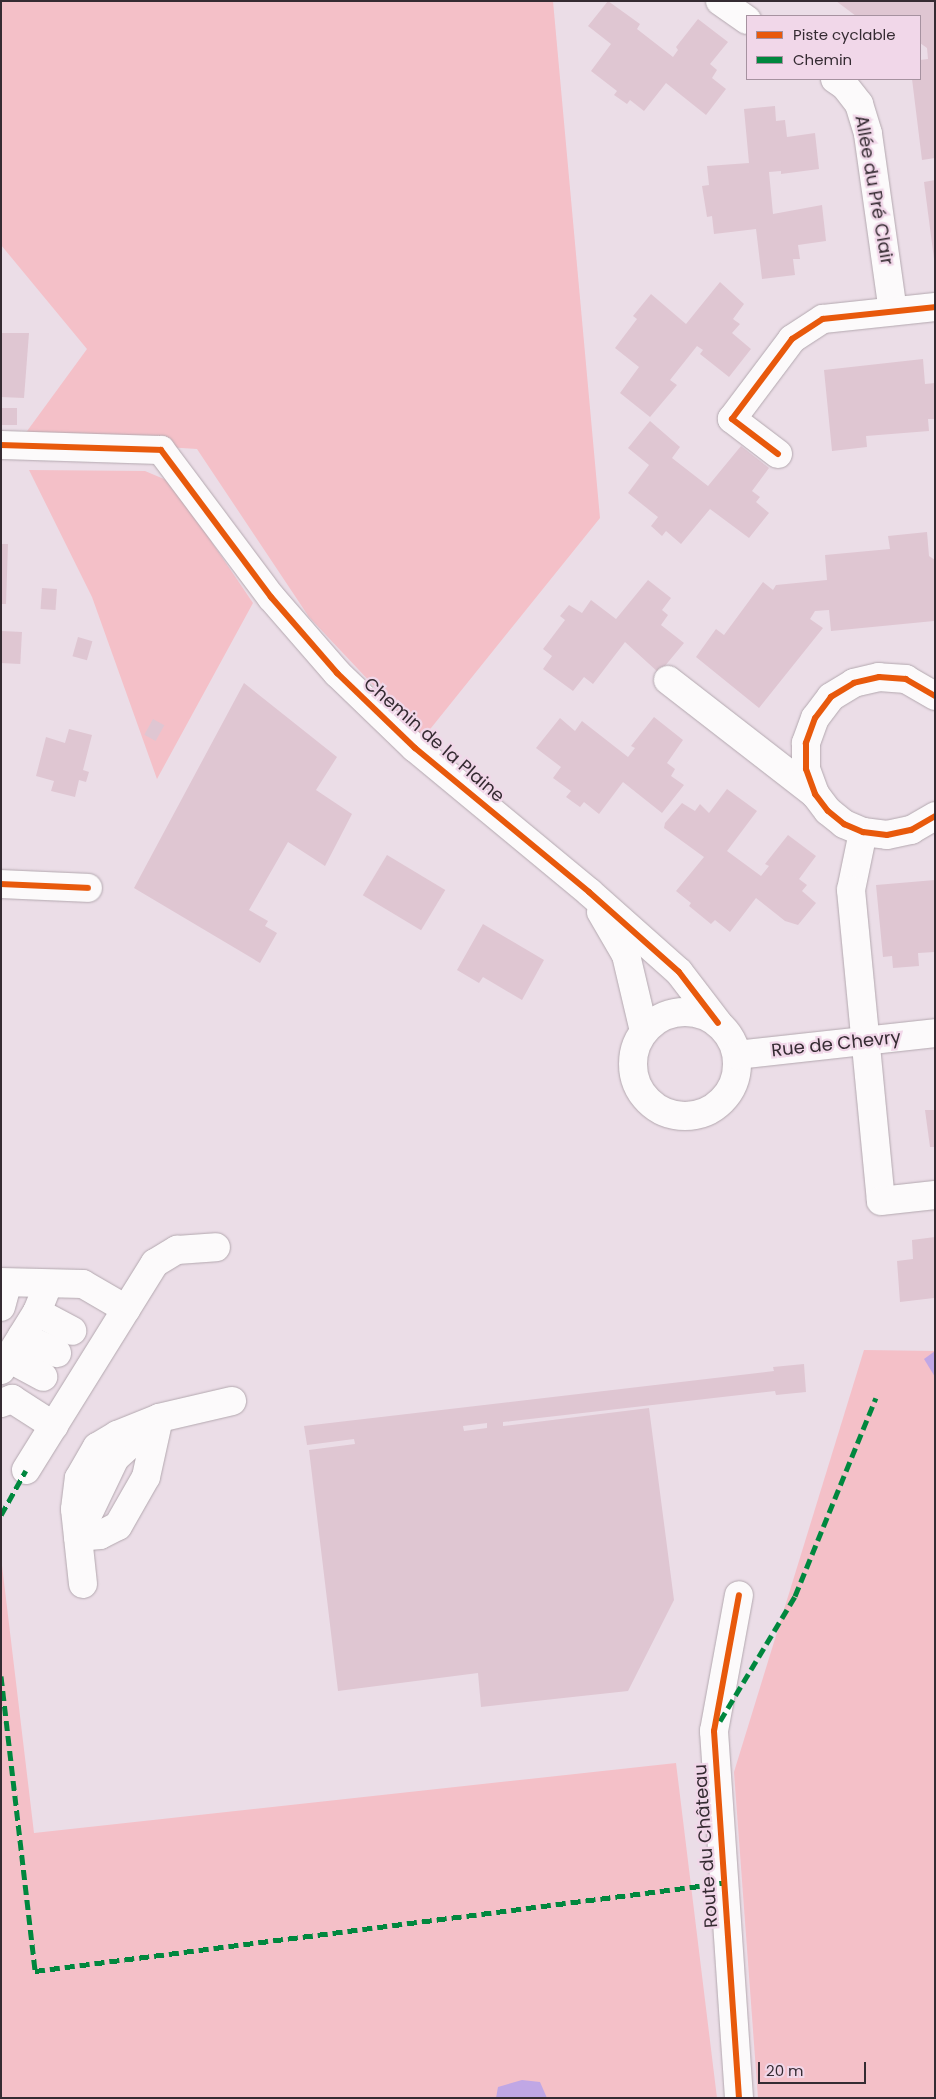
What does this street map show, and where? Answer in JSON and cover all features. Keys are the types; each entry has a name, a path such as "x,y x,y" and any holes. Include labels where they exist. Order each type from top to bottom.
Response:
{"street":[{"path":"720,1 746,19"},
{"name":"Allée du Pré Clair","path":"836,80 845,86 859,104 868,134 893,311"},
{"path":"778,454 732,419 792,338 823,319 935,307"},
{"name":"Chemin de la Plaine","path":"1,445 161,450 271,597 337,673 415,748 589,892 679,972 718,1023"},
{"path":"815,794 806,769 806,742 815,718 831,697 854,683 879,677 906,680 935,696"},
{"path":"668,680 815,794 833,815 863,832 888,835 911,830 935,816"},
{"path":"863,832 851,890 880,1201 935,1195"},
{"path":"1,884 88,888"},
{"name":"Chemin de la Plaine","path":"589,892 626,955 644,1031"},
{"path":"671,1013 704,1015 718,1023 727,1032 737,1055 733,1086 724,1100 696,1115 665,1112 641,1092 635,1077 633,1061 644,1031 671,1013"},
{"name":"Rue de Chevry","path":"737,1055 935,1033"},
{"path":"26,1470 154,1263 178,1250 216,1247"},
{"path":"2,1289 83,1284 126,1309"},
{"path":"10,1354 37,1312 48,1285"},
{"path":"10,1354 65,1342 37,1312"},
{"path":"10,1354 43,1376"},
{"path":"1,1403 12,1399 54,1426"},
{"path":"82,1584 75,1510 79,1478 97,1447 117,1435 159,1418 232,1401"},
{"path":"78,1537 100,1536 118,1526 146,1477 159,1418"},
{"name":"Route du Château","path":"739,1595 714,1731 739,2098"}],"shaded area":[{"path":"1,1 553,1 600,518 423,738 309,617 197,449 22,438 87,349 1,245"},
{"path":"29,470 145,471 171,482 253,603 157,779 92,597"},
{"path":"864,1350 935,1351 935,2098 758,2098 734,1772"},
{"path":"935,1351 935,1377 924,1359"},
{"path":"1,1557 34,1833 676,1763 717,2098 1,2098"},
{"path":"522,2080 540,2082 547,2098 496,2098 498,2087"}],"building":[{"path":"608,1 640,24 637,29 673,57 678,50 676,47 698,19 728,42 710,64 717,70 712,78 726,89 706,115 666,83 644,111 630,100 627,104 614,95 617,91 591,71 611,44 588,26"},
{"path":"836,1 935,1 935,158 922,160 912,80 921,80 921,60 928,59 927,48 921,44 921,15 855,15"},
{"path":"775,106 776,121 785,120 787,137 815,133 819,169 781,174 781,171 769,172 773,214 822,205 826,241 798,245 800,259 793,259 795,275 762,279 756,229 714,234 712,216 707,217 702,186 709,185 707,166 749,163 744,109"},
{"path":"935,180 935,259 934,259 924,182"},
{"path":"720,282 744,304 733,319 740,324 732,333 751,349 729,377 700,354 703,350 697,346 670,380 677,385 650,417 620,393 639,367 615,348 637,319 633,316 651,294 686,324"},
{"path":"1,333 29,333 24,398 1,397"},
{"path":"923,359 925,384 935,383 935,419 928,419 929,431 866,436 867,447 832,451 824,370"},
{"path":"1,408 17,408 17,425 1,425"},
{"path":"650,421 680,447 672,458 708,486 741,446 769,468 752,491 760,497 756,502 769,513 749,538 710,509 681,544 666,531 662,536 651,526 658,517 628,493 649,465 628,448"},
{"path":"927,532 929,556 935,560 934,621 831,631 829,610 815,611 810,619 823,628 759,708 696,657 716,629 724,635 763,582 773,590 776,585 827,580 825,555 890,549 888,536"},
{"path":"1,544 8,544 6,604 1,604"},
{"path":"648,580 671,598 662,610 668,615 661,625 684,643 659,673 625,642 593,684 584,677 573,691 543,669 552,656 543,649 565,620 560,616 569,605 582,613 591,600 616,619"},
{"path":"42,588 57,589 55,610 41,609"},
{"path":"2,631 22,632 20,664 1,663"},
{"path":"78,637 92,641 87,660 72,656"},
{"path":"244,683 337,757 316,790 352,814 325,866 288,842 249,910 268,921 265,926 277,933 260,963 134,888"},
{"path":"654,717 683,740 667,763 675,769 671,776 684,785 662,813 623,782 599,814 584,802 580,807 566,797 571,791 553,778 561,767 536,748 560,718 575,731 582,721 628,757 635,748 631,746"},
{"path":"153,719 164,725 156,741 144,735"},
{"path":"69,729 92,735 83,770 89,772 86,782 79,780 75,797 51,791 54,781 36,776 46,737 65,743"},
{"path":"727,789 757,811 727,851 761,876 769,866 765,864 788,835 816,856 799,879 807,885 802,891 816,903 798,925 785,921 756,898 730,932 715,920 711,924 689,906 691,903 676,891 704,857 664,828 665,823 682,803 695,811 700,804 709,813"},
{"path":"387,855 445,890 421,930 363,895"},
{"path":"935,880 935,952 918,953 919,966 893,968 892,956 883,957 876,885"},
{"path":"483,924 544,960 522,1000 483,977 479,983 457,970"},
{"path":"925,1110 935,1110 935,1147 930,1147"},
{"path":"935,1237 934,1298 900,1302 897,1261 913,1259 912,1240"},
{"path":"804,1364 806,1392 776,1395 775,1391 503,1422 503,1426 649,1408 674,1600 628,1691 481,1707 478,1673 338,1691 309,1450 355,1444 354,1439 307,1445 304,1426 774,1371 773,1367","holes":["487,1423 487,1428 464,1431 463,1426"]}],"marked path":[{"path":"720,1721 795,1596 876,1398"},
{"path":"1,1515 26,1470"},
{"path":"1,1676 35,1971 723,1883"}],"cycle path":[{"path":"778,454 732,419 792,339 823,319 935,307"},
{"path":"1,445 161,450 271,597 337,673 415,748 589,892 679,972 718,1023"},
{"path":"935,696 906,679 879,677 854,683 831,697 815,718 806,743 806,769 815,794 828,811 844,824 863,832 887,835 911,830 935,816"},
{"path":"1,884 88,888"},
{"path":"739,1595 714,1731 739,2098"}]}
